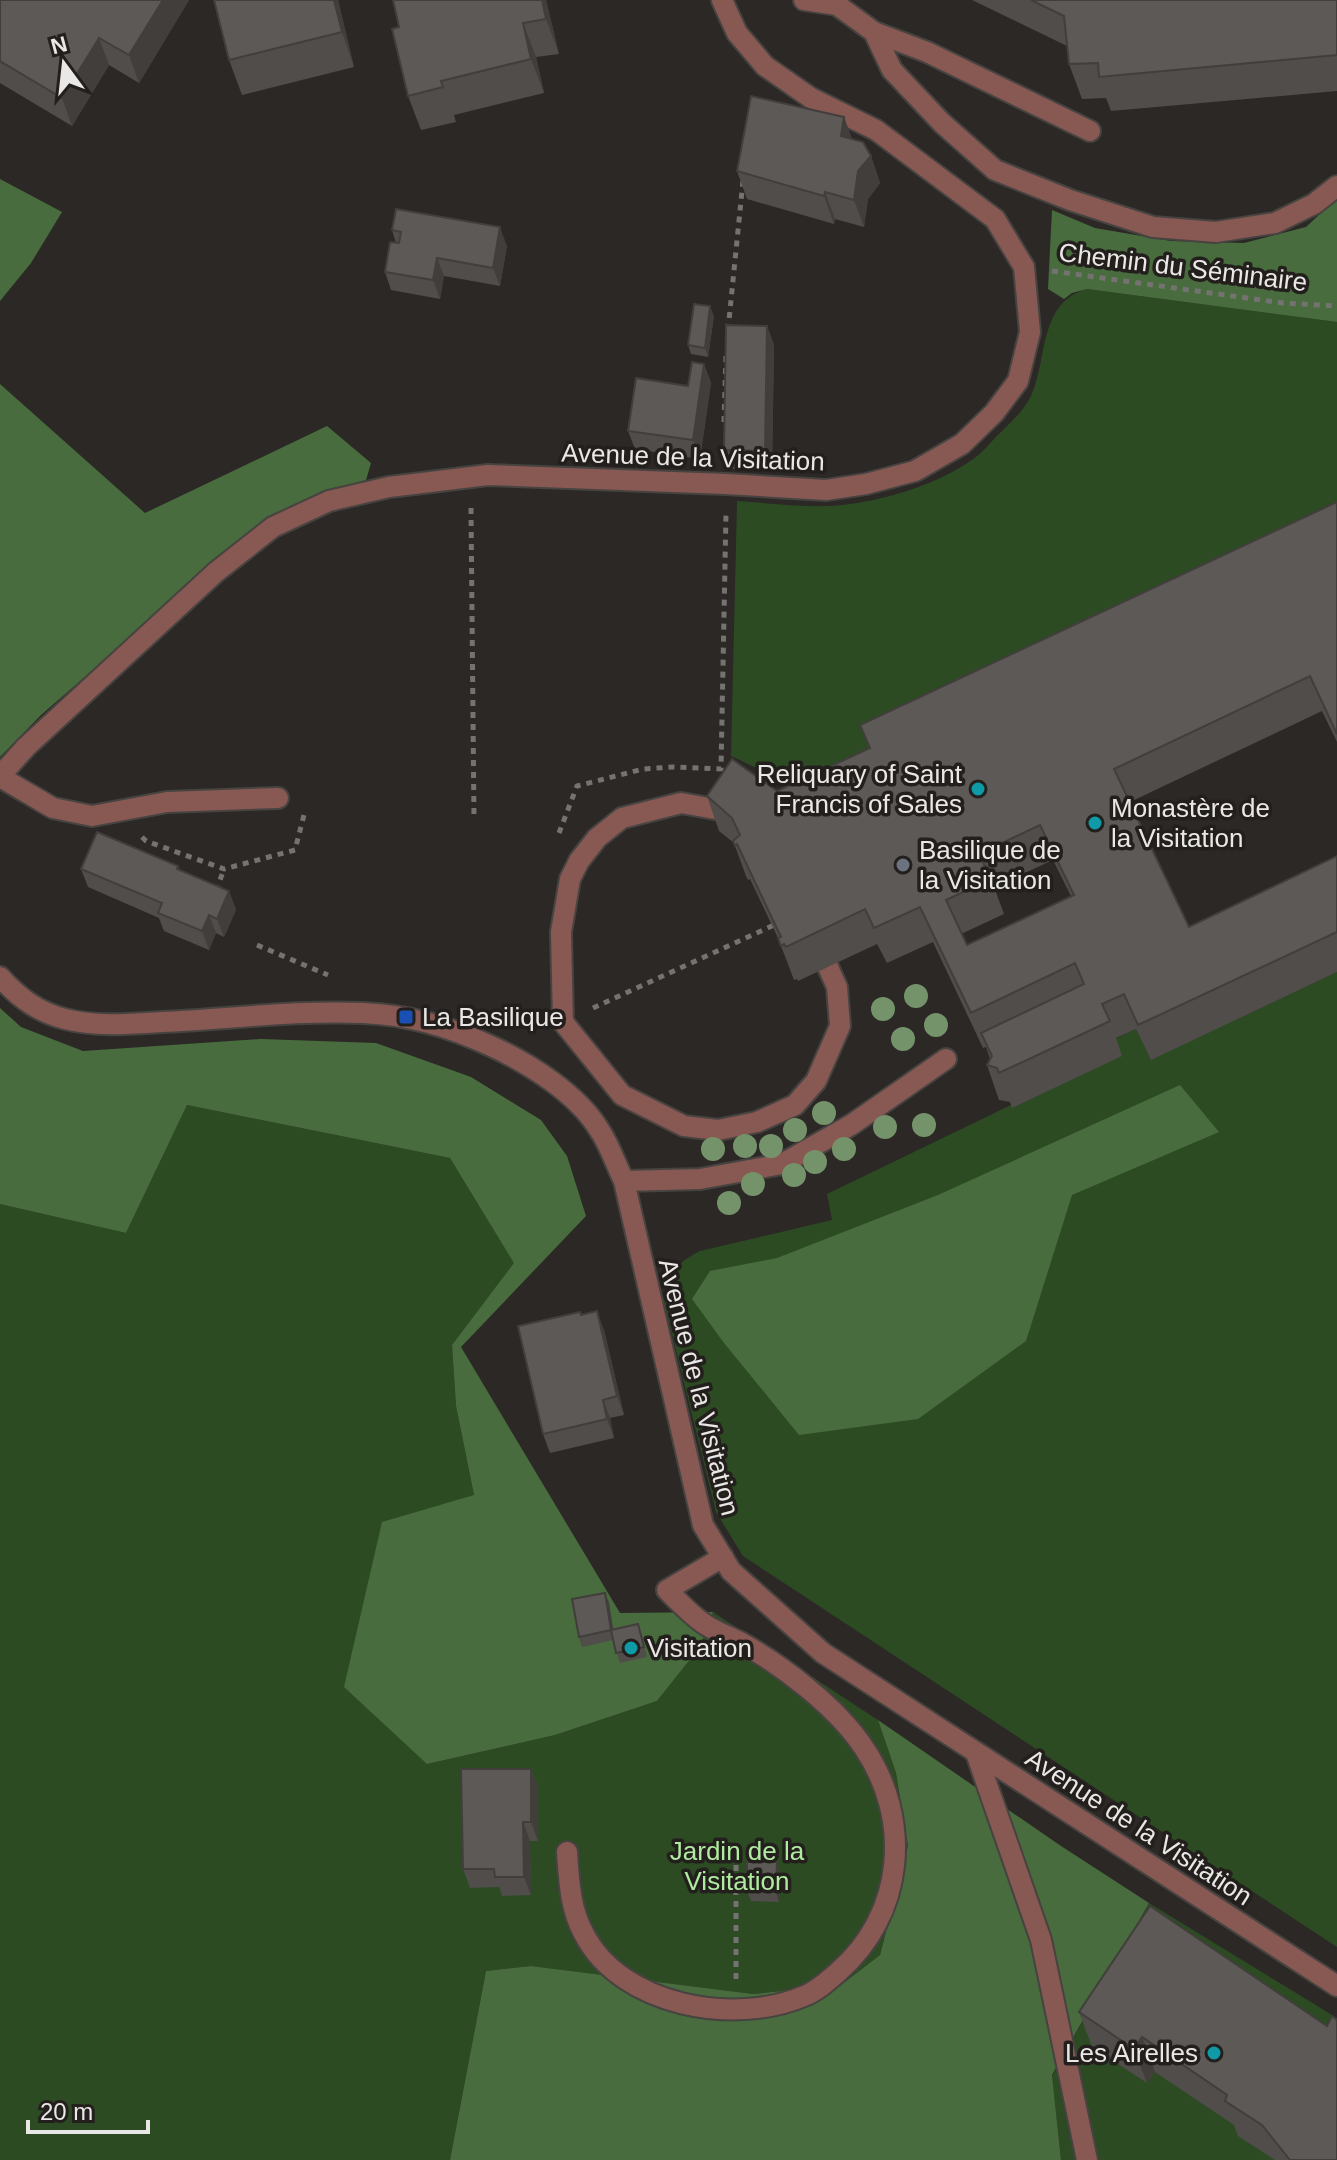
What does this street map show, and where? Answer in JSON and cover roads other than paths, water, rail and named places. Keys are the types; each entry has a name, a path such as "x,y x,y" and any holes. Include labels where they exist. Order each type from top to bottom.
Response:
{"street":[{"name":"Avenue de la Visitation","path":"0,776 26,747 216,572 273,527 329,501 389,487 504,476 826,490 866,484 915,471 962,444 994,413 1018,381 1030,332 1024,267 995,219 876,130 811,98 765,66 737,33 722,0"},
{"path":"804,0 837,5 874,32 927,52 1090,131"},
{"path":"874,32 892,70 942,123 995,170 1084,205 1153,227 1216,232 1275,223 1314,204 1337,186"},
{"path":"0,776 53,808 92,816 167,802 278,798"},
{"path":"732,812 681,803 622,818 597,838 570,879 561,932 563,1022 622,1095 684,1126 718,1130 757,1122 795,1105 816,1081 840,1026 837,987 828,967"},
{"name":"Avenue de la Visitation","path":"0,977 19,998 41,1010 66,1019 102,1025 316,1013 406,1017 448,1027 510,1055 561,1088 600,1130 624,1181 703,1525 731,1571 823,1653 1337,1986"},
{"path":"624,1181 700,1179 782,1164 851,1125 946,1059"},
{"path":"567,1852 571,1897 584,1936 603,1960 626,1980 652,1995 681,2004 736,2009 776,2004 805,1996 850,1962 883,1913 892,1884 896,1855 895,1825 889,1796 878,1768 862,1744 842,1721 781,1667 702,1623 667,1590 723,1557"},
{"path":"976,1753 1041,1940 1087,2160"}],"place":[{"name":"Reliquary of Saint Francis of Sales","path":"978,789"},
{"name":"Monastère de la Visitation","path":"1095,823"},
{"name":"Basilique de la Visitation","path":"903,865"},
{"name":"La Basilique","path":"406,1017"},
{"name":"Visitation","path":"631,1648"},
{"name":"Les Airelles","path":"1214,2053"}],"park label":[{"name":"Jardin de la Visitation","path":"737,1866"}]}
